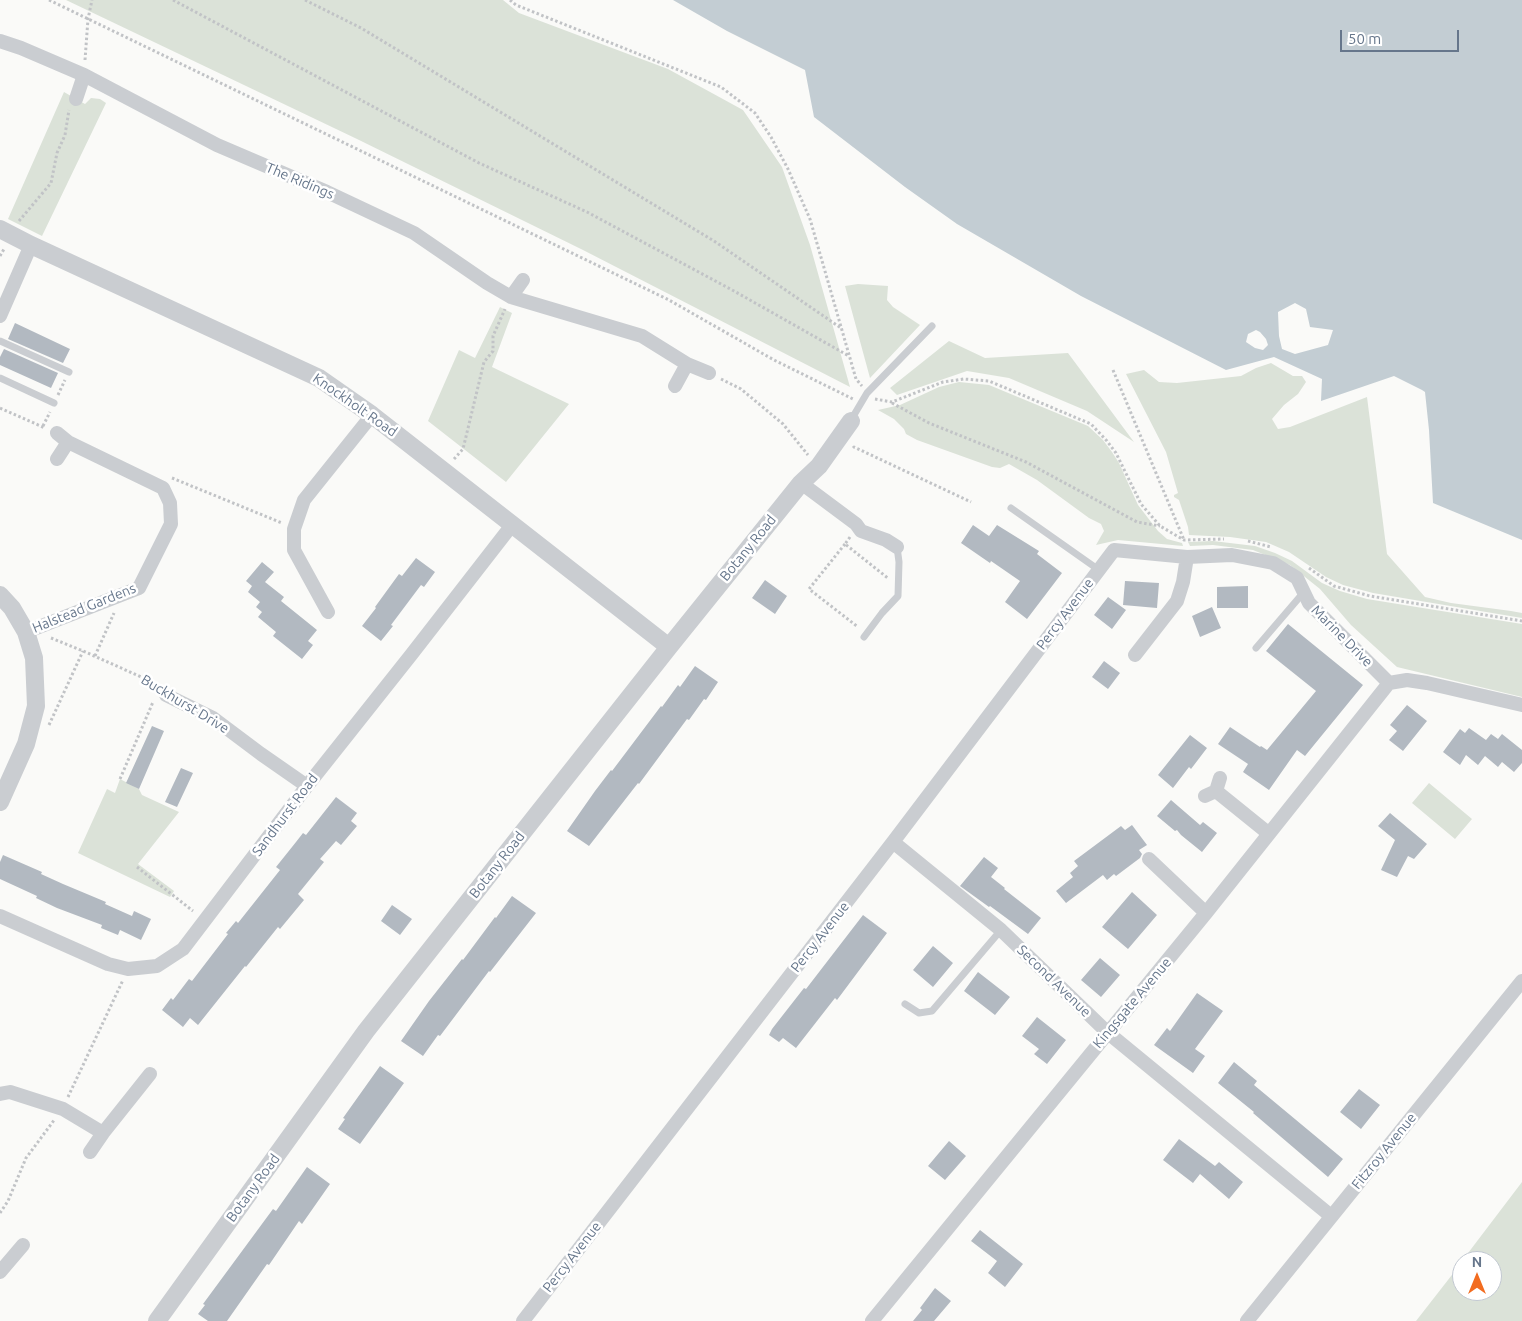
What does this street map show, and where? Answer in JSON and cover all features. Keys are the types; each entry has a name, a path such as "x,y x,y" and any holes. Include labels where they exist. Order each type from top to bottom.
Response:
{"street":[{"name":"The Ridings","path":"0,41 84,75 217,146 327,192 414,233 487,283 511,296 642,336 687,364 709,374"},
{"path":"76,98 84,75"},
{"name":"Knockholt Road","path":"6,231 31,245 319,378 372,415 444,470 669,647"},
{"path":"0,316 31,245"},
{"path":"511,296 523,280"},
{"path":"675,386 687,364"},
{"path":"328,612 294,550 294,529 304,500 372,415"},
{"name":"Botany Road","path":"157,1321 366,1031 669,647 801,483 819,466 851,421"},
{"path":"57,459 62,438 162,488"},
{"path":"801,483 856,524 861,531 886,540 897,547"},
{"name":"Halstead Gardens","path":"26,632 139,588 171,524 170,503 162,488"},
{"name":"Sandhurst Road","path":"0,916 108,964 128,969 157,966 183,950 307,786 512,525"},
{"name":"Percy Avenue","path":"523,1321 893,842 1114,550"},
{"name":"Marine Drive","path":"1114,550 1187,557 1232,555 1273,563 1296,578 1309,602 1389,683"},
{"path":"1135,655 1177,601 1183,582 1187,557"},
{"path":"0,594 12,608 26,632 34,658 36,706 26,744 1,798"},
{"path":"1389,683 1407,680 1427,683 1522,705"},
{"name":"Kingsgate Avenue","path":"872,1321 1206,912 1389,683"},
{"name":"Buckhurst Drive","path":"163,692 213,718 307,786"},
{"path":"1214,788 1268,833"},
{"name":"Second Avenue","path":"893,842 1000,930 1107,1032 1331,1216"},
{"path":"1149,859 1206,912"},
{"name":"Fitzroy Avenue","path":"1248,1321 1522,981"},
{"path":"90,1152 150,1074"},
{"path":"0,1094 10,1092 63,1109 103,1133"},
{"path":"2,1266 23,1245"}],"lane":[{"path":"851,421 867,393 932,326"},
{"path":"0,341 69,372"},
{"path":"0,378 54,403"},
{"path":"1011,508 1099,570"},
{"path":"864,637 898,596 899,562 897,547"},
{"path":"1256,648 1304,592"},
{"path":"905,1004 919,1013 932,1011 1000,930"}],"path":[{"path":"49,0 669,300 774,360 862,403"},
{"path":"84,75 88,19 92,0"},
{"path":"173,0 479,163 587,212 734,291 849,356"},
{"path":"305,0 361,28 714,241 840,328"},
{"path":"510,0 516,5 721,87 755,113 771,137 788,169 810,219 856,379 867,393 877,400 892,402 929,423 1026,462 1137,522 1160,526"},
{"path":"6,231 51,183 57,153 65,135 69,107 76,98"},
{"path":"444,470 463,449 484,362 492,351 493,336 511,296"},
{"path":"1113,370 1184,540"},
{"path":"709,374 741,389 783,424 819,466"},
{"path":"892,402 943,382 964,379 989,381 1090,424 1116,453 1141,504 1160,526 1184,540 1225,539"},
{"path":"0,408 62,438"},
{"path":"848,454 854,447 971,502"},
{"path":"162,488 171,477 294,529"},
{"path":"1241,540 1265,544 1274,548"},
{"path":"845,544 809,589 861,630"},
{"path":"1306,566 1334,586 1370,596 1522,621"},
{"path":"95,656 122,595"},
{"name":"Buckhurst Drive","path":"26,632 56,640 82,650 157,684 163,692"},
{"path":"48,726 82,650"},
{"path":"120,779 163,692"},
{"path":"137,868 206,921"},
{"path":"0,1213 8,1201 26,1158 63,1109 128,969"}],"shaded area":[{"path":"66,0 503,0 519,13 668,69 743,110 782,167 810,245 850,387 583,250 357,139"},
{"path":"673,0 1522,0 1522,540 1433,503 1429,430 1425,392 1422,390 1394,376 1321,401 1322,379 1274,357 1226,370 1081,296 957,224 905,187 814,117 805,70 727,31","holes":["1295,303 1306,309 1310,327 1333,330 1328,345 1295,354 1282,349 1279,336 1278,312","1256,330 1266,339 1268,345 1263,350 1255,348 1246,342 1248,334"]},
{"path":"64,92 85,104 91,98 100,99 106,103 42,236 8,219"},
{"path":"858,284 888,286 887,300 893,307 920,325 870,378 845,286"},
{"path":"500,307 512,313 492,367 569,404 506,482 428,421 459,350 475,358"},
{"path":"949,341 985,358 1068,353 1134,442 1087,411 1009,378 967,371 897,395 890,388"},
{"path":"1271,363 1293,376 1302,376 1306,382 1298,394 1284,405 1272,419 1278,429 1290,427 1367,397 1387,554 1425,597 1451,603 1522,613 1522,618 1373,593 1343,585 1326,577 1289,552 1266,542 1230,537 1189,535 1179,500 1174,497 1178,493 1166,452 1126,374 1144,370 1159,382 1177,383 1241,376"},
{"path":"959,382 989,385 1088,426 1103,440 1112,452 1138,505 1158,531 1167,539 1182,543 1183,546 1118,540 1096,545 1104,531 1101,524 1089,518 1037,480 1009,464 1000,468 992,467 917,440 906,434 904,429 894,419 878,410 900,405 939,387"},
{"path":"1213,541 1255,546 1275,553 1292,561 1322,583 1340,591 1367,599 1522,624 1522,697 1397,667 1351,625 1320,589 1290,565 1253,550 1213,545 1190,546 1188,542"},
{"path":"120,779 139,789 142,795 179,812 138,864 174,891 170,897 78,853 107,789 115,793"},
{"path":"1429,783 1472,819 1455,839 1412,803"},
{"path":"1522,1182 1522,1321 1416,1321 1452,1275 1452,1301 1502,1301 1502,1251 1470,1251"}],"building":[{"path":"15,323 70,349 63,363 8,339"},
{"path":"4,349 58,373 51,388 0,365 0,357"},
{"path":"973,525 989,536 997,525 1039,551 1037,554 1062,573 1027,619 1005,602 1020,581 961,543"},
{"path":"416,558 435,572 424,587 421,585 381,641 362,626 399,574 402,576"},
{"path":"262,562 274,572 265,582 284,597 281,601 317,630 308,641 313,645 302,659 273,636 276,632 258,617 262,612 256,607 260,602 248,592 252,586 246,581"},
{"path":"765,580 787,596 775,614 752,598"},
{"path":"1125,581 1159,583 1157,608 1123,605"},
{"path":"1248,586 1248,608 1217,608 1217,587"},
{"path":"1108,597 1126,610 1112,629 1094,615"},
{"path":"1212,607 1221,628 1200,637 1192,616"},
{"path":"1288,624 1363,685 1305,756 1297,750 1269,790 1243,772 1248,764 1218,744 1230,727 1267,750 1316,691 1266,651"},
{"path":"1104,661 1120,673 1108,689 1092,677"},
{"path":"695,666 718,682 706,700 704,699 689,720 687,719 639,784 589,846 567,831 611,770 678,685 680,687"},
{"path":"1407,705 1427,721 1403,751 1389,740 1397,731 1390,725"},
{"path":"152,726 164,731 139,789 126,783"},
{"path":"1469,728 1486,740 1491,734 1498,739 1502,734 1522,750 1522,763 1514,772 1502,762 1498,767 1485,756 1478,765 1466,755 1460,765 1443,752 1460,729 1465,733"},
{"path":"1190,735 1207,748 1173,788 1158,775"},
{"path":"181,768 193,773 177,807 165,802"},
{"path":"336,797 357,813 351,821 357,826 341,845 336,841 320,859 324,862 298,894 304,900 280,929 278,927 198,1025 190,1018 183,1027 162,1010 171,998 173,1000 189,979 192,981 228,934 226,933 236,921 238,923 280,870 276,867 303,833 306,835"},
{"path":"1171,800 1200,825 1203,822 1217,833 1202,852 1177,830 1175,831 1157,816"},
{"path":"1390,813 1427,844 1414,859 1408,856 1397,877 1381,870 1395,840 1378,826"},
{"path":"1132,825 1147,845 1139,850 1142,854 1140,858 1116,876 1114,874 1107,880 1103,875 1066,903 1056,891 1073,877 1070,873 1078,866 1074,861 1121,826 1125,830"},
{"path":"3,855 42,872 41,874 106,902 105,904 132,916 134,911 151,919 141,940 120,930 118,935 101,928 102,925 57,908 36,898 37,896 0,879 0,862"},
{"path":"984,857 998,868 991,877 1041,918 1028,934 960,886"},
{"path":"1132,892 1157,915 1128,949 1102,927"},
{"path":"512,896 536,913 423,1056 401,1041 429,1001"},
{"path":"392,905 412,919 400,935 381,921"},
{"path":"863,915 887,933 837,1000 835,998 796,1048 783,1038 779,1042 769,1035 804,988 806,989"},
{"path":"933,946 953,963 933,987 913,970"},
{"path":"1100,958 1120,975 1101,997 1081,980"},
{"path":"978,972 1010,997 995,1015 964,991"},
{"path":"1197,993 1223,1011 1195,1049 1205,1056 1193,1073 1154,1045 1167,1028 1170,1031"},
{"path":"1037,1017 1066,1040 1047,1064 1034,1054 1039,1049 1022,1036"},
{"path":"1234,1062 1257,1081 1254,1085 1343,1159 1328,1177 1218,1083"},
{"path":"380,1066 404,1083 360,1144 338,1129 345,1119 343,1118"},
{"path":"1359,1089 1380,1105 1361,1129 1340,1112"},
{"path":"1179,1139 1215,1166 1219,1162 1243,1182 1229,1199 1200,1174 1193,1183 1163,1160"},
{"path":"949,1141 966,1156 945,1180 928,1166"},
{"path":"307,1167 330,1184 302,1224 299,1221 227,1321 208,1321 198,1314 205,1305 203,1304 273,1209 276,1211"},
{"path":"980,1230 1023,1264 1005,1287 988,1273 997,1261 971,1241"},
{"path":"935,1288 951,1301 934,1321 913,1321 922,1310 920,1308"}]}
